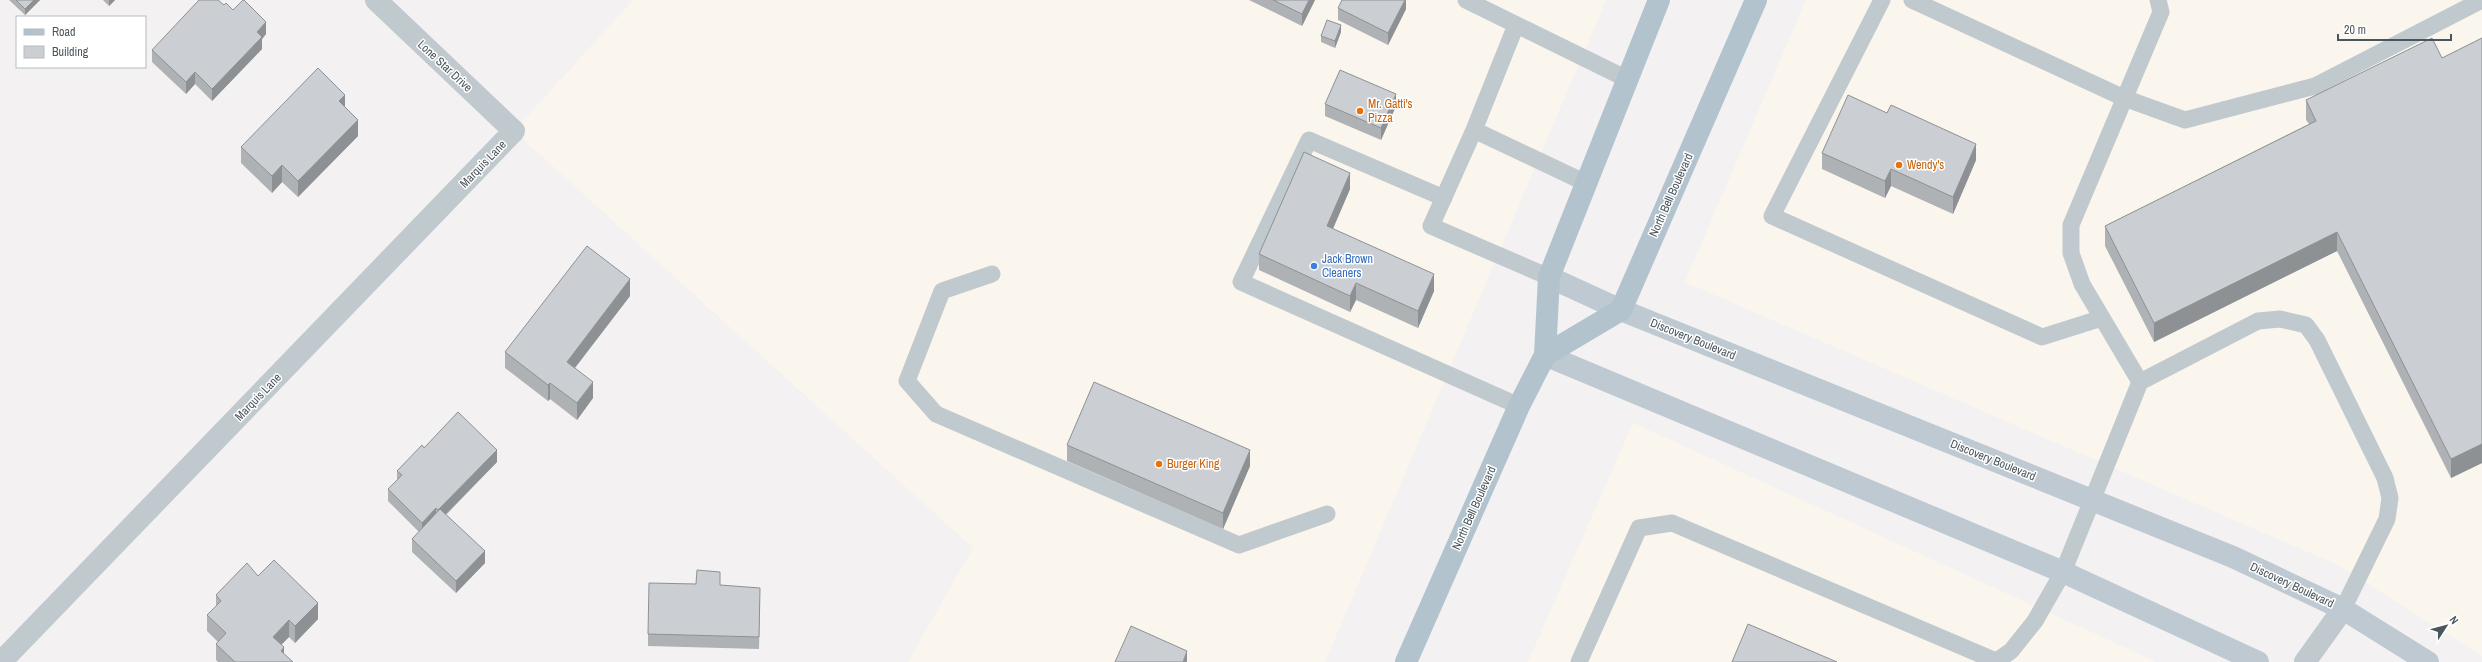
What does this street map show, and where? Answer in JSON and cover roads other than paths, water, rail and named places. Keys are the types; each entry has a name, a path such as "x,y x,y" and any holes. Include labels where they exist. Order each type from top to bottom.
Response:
{"main road":[{"name":"North Bell Boulevard","path":"1406,662 1519,406 1545,355 1549,277 1629,80 1659,0"},
{"name":"North Bell Boulevard","path":"1621,310 1756,0"},
{"path":"1545,355 1621,310"}],"street":[{"name":"Lone Star Drive","path":"376,0 514,131"},
{"name":"Marquis Lane","path":"1,662 514,131"},
{"name":"Discovery Boulevard","path":"1549,277 1621,310 2233,557 2343,609 2428,662"},
{"path":"1545,355 2063,572 2258,662"},
{"path":"2305,662 2343,609"}],"lane":[{"path":"1466,0 1629,80"},
{"path":"1882,0 1772,216 2042,336 2102,318"},
{"path":"1912,0 2124,98 2185,120 2315,86 2482,0"},
{"path":"2140,382 2082,284 2071,253 2071,226 2160,12 2158,0"},
{"path":"1516,25 1474,130 1431,226 1549,277"},
{"path":"1474,130 1586,183"},
{"path":"1444,198 1309,140 1241,282 1519,406"},
{"path":"992,274 942,291 908,381 936,414 1239,545 1327,514"},
{"path":"1579,662 1639,528 1672,523 1995,662 2011,651 2035,621 2063,572 2140,382 2258,321 2280,319 2306,324 2317,340 2385,478 2390,498 2387,519 2343,609"}],"place":[{"name":"Mr. Gatti's Pizza","path":"1360,111"},
{"name":"Wendy's","path":"1899,165"},
{"name":"Jack Brown Cleaners","path":"1314,266"},
{"name":"Burger King","path":"1159,464"}]}
